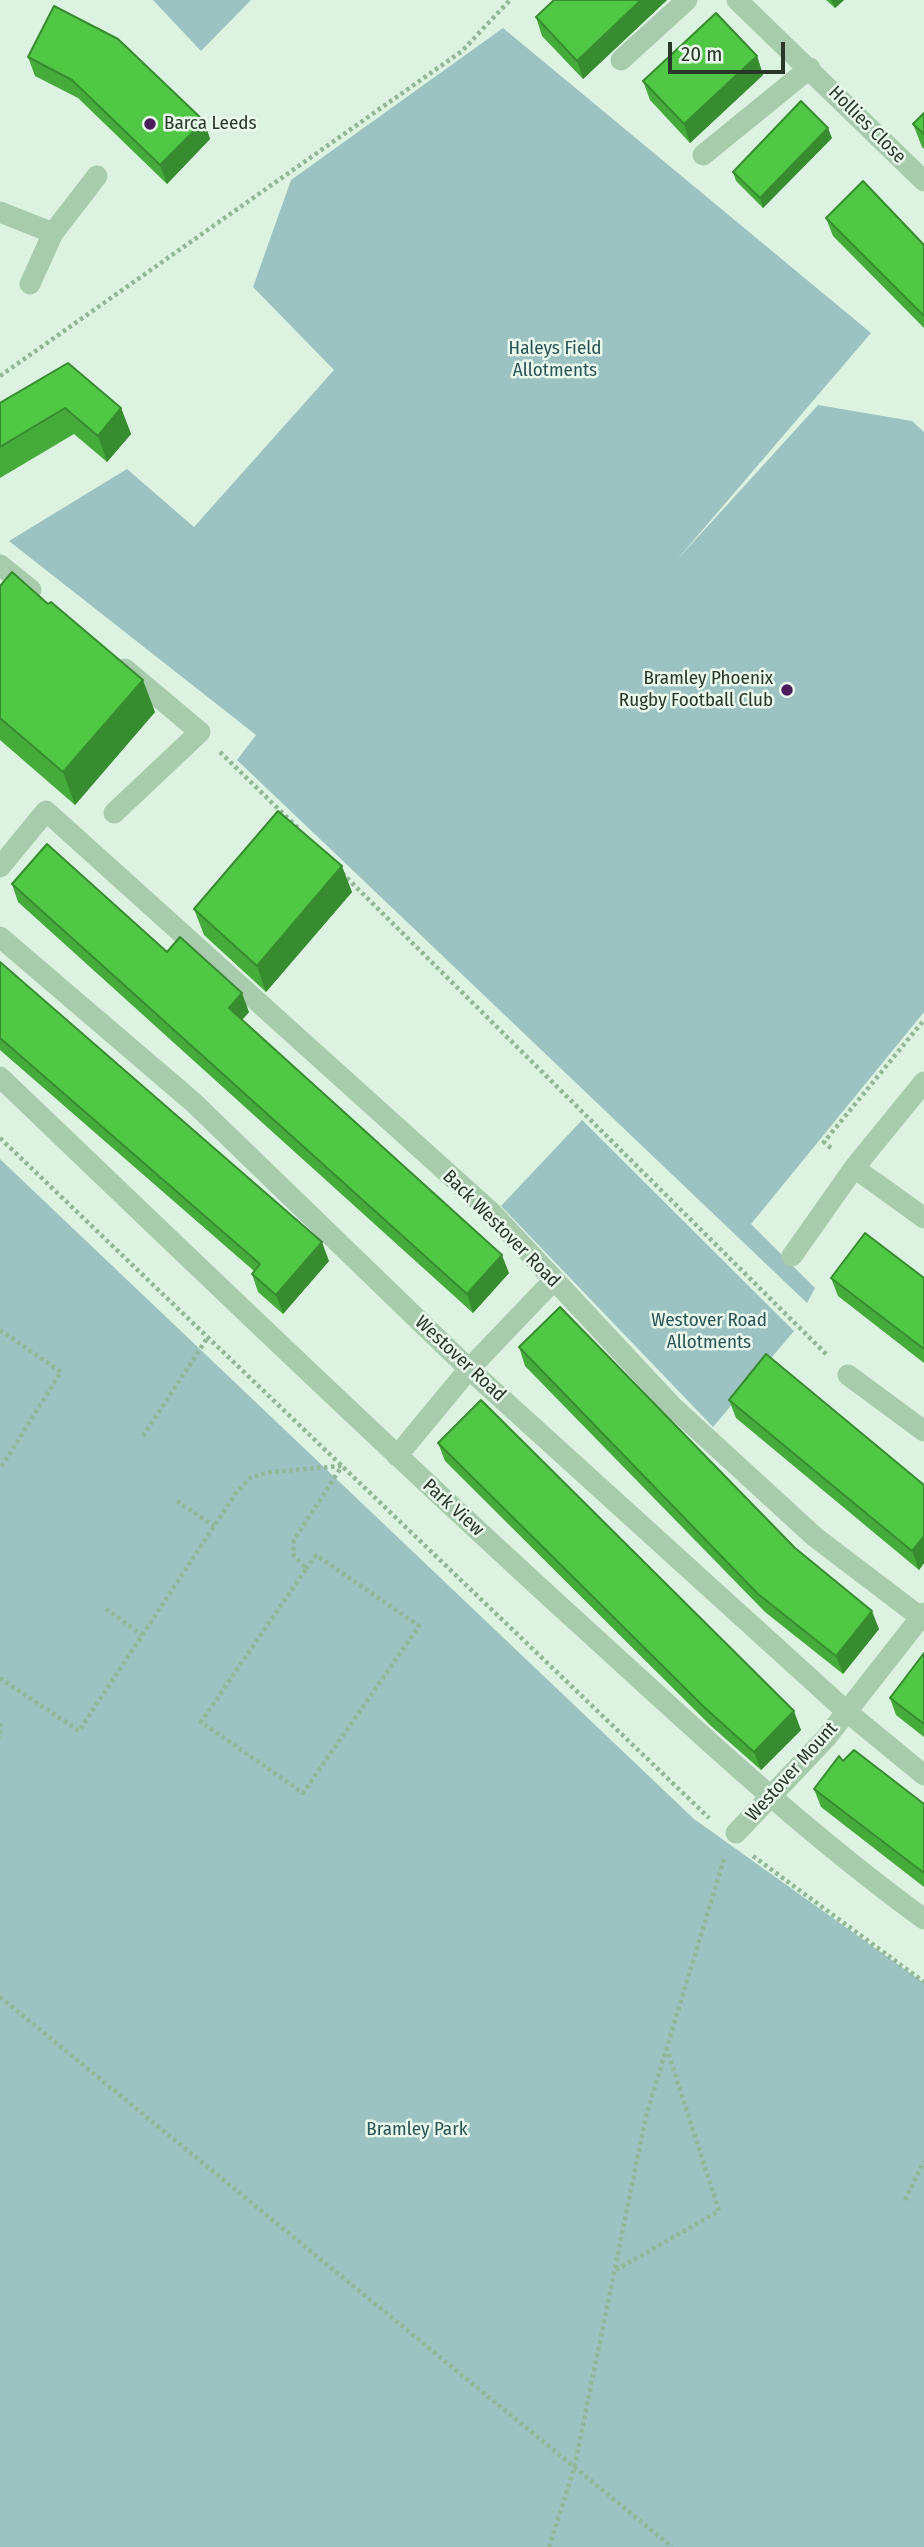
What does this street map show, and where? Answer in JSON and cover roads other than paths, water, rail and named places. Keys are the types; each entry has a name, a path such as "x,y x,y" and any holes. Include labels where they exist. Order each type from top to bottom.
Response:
{"street":[{"path":"621,60 687,0"},
{"name":"Hollies Close","path":"737,0 924,181"},
{"path":"703,155 810,68"},
{"path":"30,284 53,233 97,176"},
{"path":"0,212 53,233"},
{"path":"0,565 42,600"},
{"path":"105,653 200,732 114,813"},
{"name":"Back Westover Road","path":"0,867 46,811 491,1212 553,1281 682,1415 815,1537 923,1617"},
{"name":"Westover Road","path":"0,937 193,1102 469,1369 846,1711 924,1775"},
{"name":"Park View","path":"0,1077 397,1456 770,1796 924,1919"},
{"path":"792,1256 854,1168 924,1082"},
{"path":"854,1168 924,1218"},
{"path":"397,1456 469,1369 553,1281"},
{"path":"848,1376 924,1431"},
{"name":"Westover Mount","path":"733,1836 846,1711 923,1617"}],"place":[{"name":"Barca Leeds","path":"150,124"},
{"name":"Bramley Phoenix Rugby Football Club","path":"787,690"}],"park label":[{"name":"Haleys Field Allotments","path":"555,360"},
{"name":"Westover Road Allotments","path":"709,1332"},
{"name":"Bramley Park","path":"417,2130"}]}
